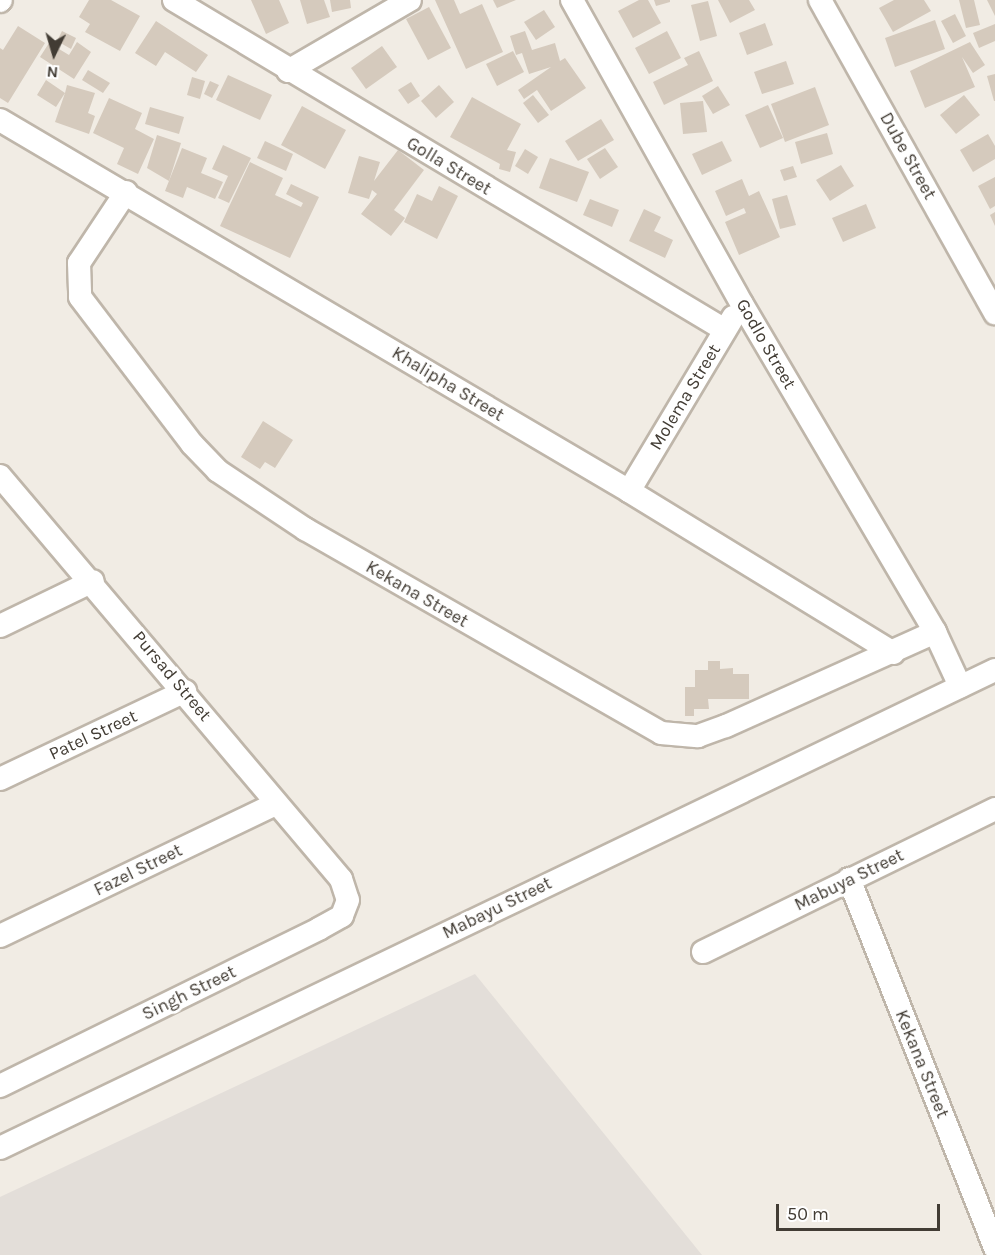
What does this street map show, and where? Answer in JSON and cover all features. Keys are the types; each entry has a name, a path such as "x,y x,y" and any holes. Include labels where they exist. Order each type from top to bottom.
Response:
{"street":[{"name":"Golla Street","path":"174,0 288,71 725,330"},
{"path":"288,71 410,0"},
{"name":"Godlo Street","path":"572,0 742,303 935,632 960,686"},
{"name":"Dube Street","path":"820,0 995,312"},
{"name":"Khalipha Street","path":"0,120 126,192 629,491 894,653"},
{"name":"Kekana Street","path":"126,192 79,263 80,297 192,444 218,471 304,529 661,733 679,737 698,736 726,726 894,653 935,632"},
{"name":"Molema Street","path":"629,491 742,303"},
{"name":"Pursad Street","path":"0,476 93,581 276,804 342,879"},
{"path":"0,626 93,581"},
{"name":"Mabayu Street","path":"0,1148 995,670"},
{"name":"Patel Street","path":"0,779 185,691"},
{"name":"Fazel Street","path":"0,936 276,804"},
{"name":"Mabuya Street","path":"703,952 995,809"},
{"name":"Singh Street","path":"0,1086 342,916 348,900 342,879"},
{"name":"Kekana Street","path":"849,879 995,1248"}],"shaded area":[{"path":"475,974 702,1255 0,1255 0,1197"}],"building":[{"path":"89,0 111,0 140,16 120,51 85,32 90,24 79,17"},
{"path":"251,0 279,0 289,23 266,34"},
{"path":"300,0 324,0 330,17 307,24"},
{"path":"330,0 350,0 351,8 332,12"},
{"path":"435,0 454,0 460,14 482,4 503,52 466,69"},
{"path":"493,0 516,0 497,8"},
{"path":"639,0 648,0 661,23 633,38 618,11"},
{"path":"654,0 670,0 670,2 656,6"},
{"path":"718,0 749,0 755,10 730,23"},
{"path":"894,0 924,0 931,11 893,32 879,8"},
{"path":"959,0 974,0 980,25 966,28"},
{"path":"987,0 995,0 995,16"},
{"path":"708,1 717,36 700,41 691,5"},
{"path":"429,7 451,48 428,60 406,19"},
{"path":"544,10 555,27 536,40 524,22"},
{"path":"955,14 966,36 953,43 941,21"},
{"path":"935,20 945,49 895,67 885,38"},
{"path":"156,21 208,55 196,72 165,52 156,66 135,53"},
{"path":"765,23 773,45 747,55 739,33"},
{"path":"995,24 995,41 979,48 973,33"},
{"path":"18,26 45,43 8,103 0,98 0,48 3,50"},
{"path":"62,31 76,38 71,49 57,41"},
{"path":"525,31 532,50 555,43 560,61 565,58 586,88 551,111 537,90 524,99 518,90 551,67 529,74 522,53 516,55 510,36"},
{"path":"667,31 681,58 649,74 635,48"},
{"path":"77,42 91,52 74,79 40,57 49,43 69,55"},
{"path":"970,42 985,65 973,73 962,57 975,87 925,108 910,71"},
{"path":"382,46 397,67 366,89 351,68"},
{"path":"513,51 524,72 497,86 486,64"},
{"path":"699,51 713,81 664,105 653,82 688,65 684,58"},
{"path":"786,61 794,84 762,94 754,72"},
{"path":"88,70 110,83 103,93 82,80"},
{"path":"995,74 995,101 994,101 987,76"},
{"path":"228,75 272,95 260,120 216,100"},
{"path":"192,77 205,81 200,99 187,95"},
{"path":"46,80 65,93 56,107 37,95"},
{"path":"210,81 219,85 212,98 204,94"},
{"path":"411,82 420,96 408,104 398,90"},
{"path":"67,85 95,93 88,113 95,116 89,134 55,122"},
{"path":"439,85 454,102 436,118 421,101"},
{"path":"718,86 730,105 713,114 702,96"},
{"path":"815,87 829,125 785,142 771,104"},
{"path":"533,95 549,115 538,123 523,103"},
{"path":"964,95 980,115 956,134 940,115"},
{"path":"472,97 521,124 507,150 516,152 510,172 499,169 500,164 450,137"},
{"path":"109,98 142,113 135,129 154,139 138,174 117,164 124,148 93,133"},
{"path":"703,101 707,132 683,134 680,103"},
{"path":"768,105 783,138 760,148 745,115"},
{"path":"302,106 346,130 325,169 281,145"},
{"path":"150,107 184,117 179,134 145,124"},
{"path":"601,119 614,140 578,161 565,141"},
{"path":"827,133 833,154 801,164 795,142"},
{"path":"988,134 995,146 995,159 973,172 960,150"},
{"path":"157,135 181,143 169,181 147,168"},
{"path":"265,141 293,154 286,171 257,158"},
{"path":"722,141 732,161 702,175 692,154"},
{"path":"223,145 251,158 229,203 218,198 228,176 212,169"},
{"path":"182,148 207,158 201,173 223,182 215,199 187,187 183,198 165,191"},
{"path":"605,148 618,167 600,179 587,159"},
{"path":"525,149 538,157 528,174 515,166"},
{"path":"398,150 424,170 394,210 405,218 391,236 361,214 377,194 372,190 369,199 348,193 359,156 380,162 374,181"},
{"path":"550,158 589,172 577,202 539,188"},
{"path":"250,162 283,178 275,195 301,207 303,203 286,194 291,184 319,197 290,258 220,226"},
{"path":"841,165 854,186 830,201 816,180"},
{"path":"793,166 797,177 784,181 780,170"},
{"path":"995,177 995,206 990,209 978,186"},
{"path":"742,179 749,196 759,191 780,237 739,255 725,222 746,213 744,208 726,216 715,191"},
{"path":"439,186 458,196 437,239 404,222 417,194 432,201"},
{"path":"787,195 796,225 780,229 772,199"},
{"path":"590,199 619,210 612,227 583,215"},
{"path":"866,204 876,228 843,242 832,218"},
{"path":"644,209 661,217 654,231 673,240 665,258 629,241"},
{"path":"995,212 995,226 990,215"},
{"path":"263,421 293,440 275,468 265,462 260,469 241,457"},
{"path":"708,661 720,661 720,669 733,668 733,674 749,674 749,699 708,699 709,709 694,709 694,716 685,716 685,687 695,687 695,670 708,670"}]}
